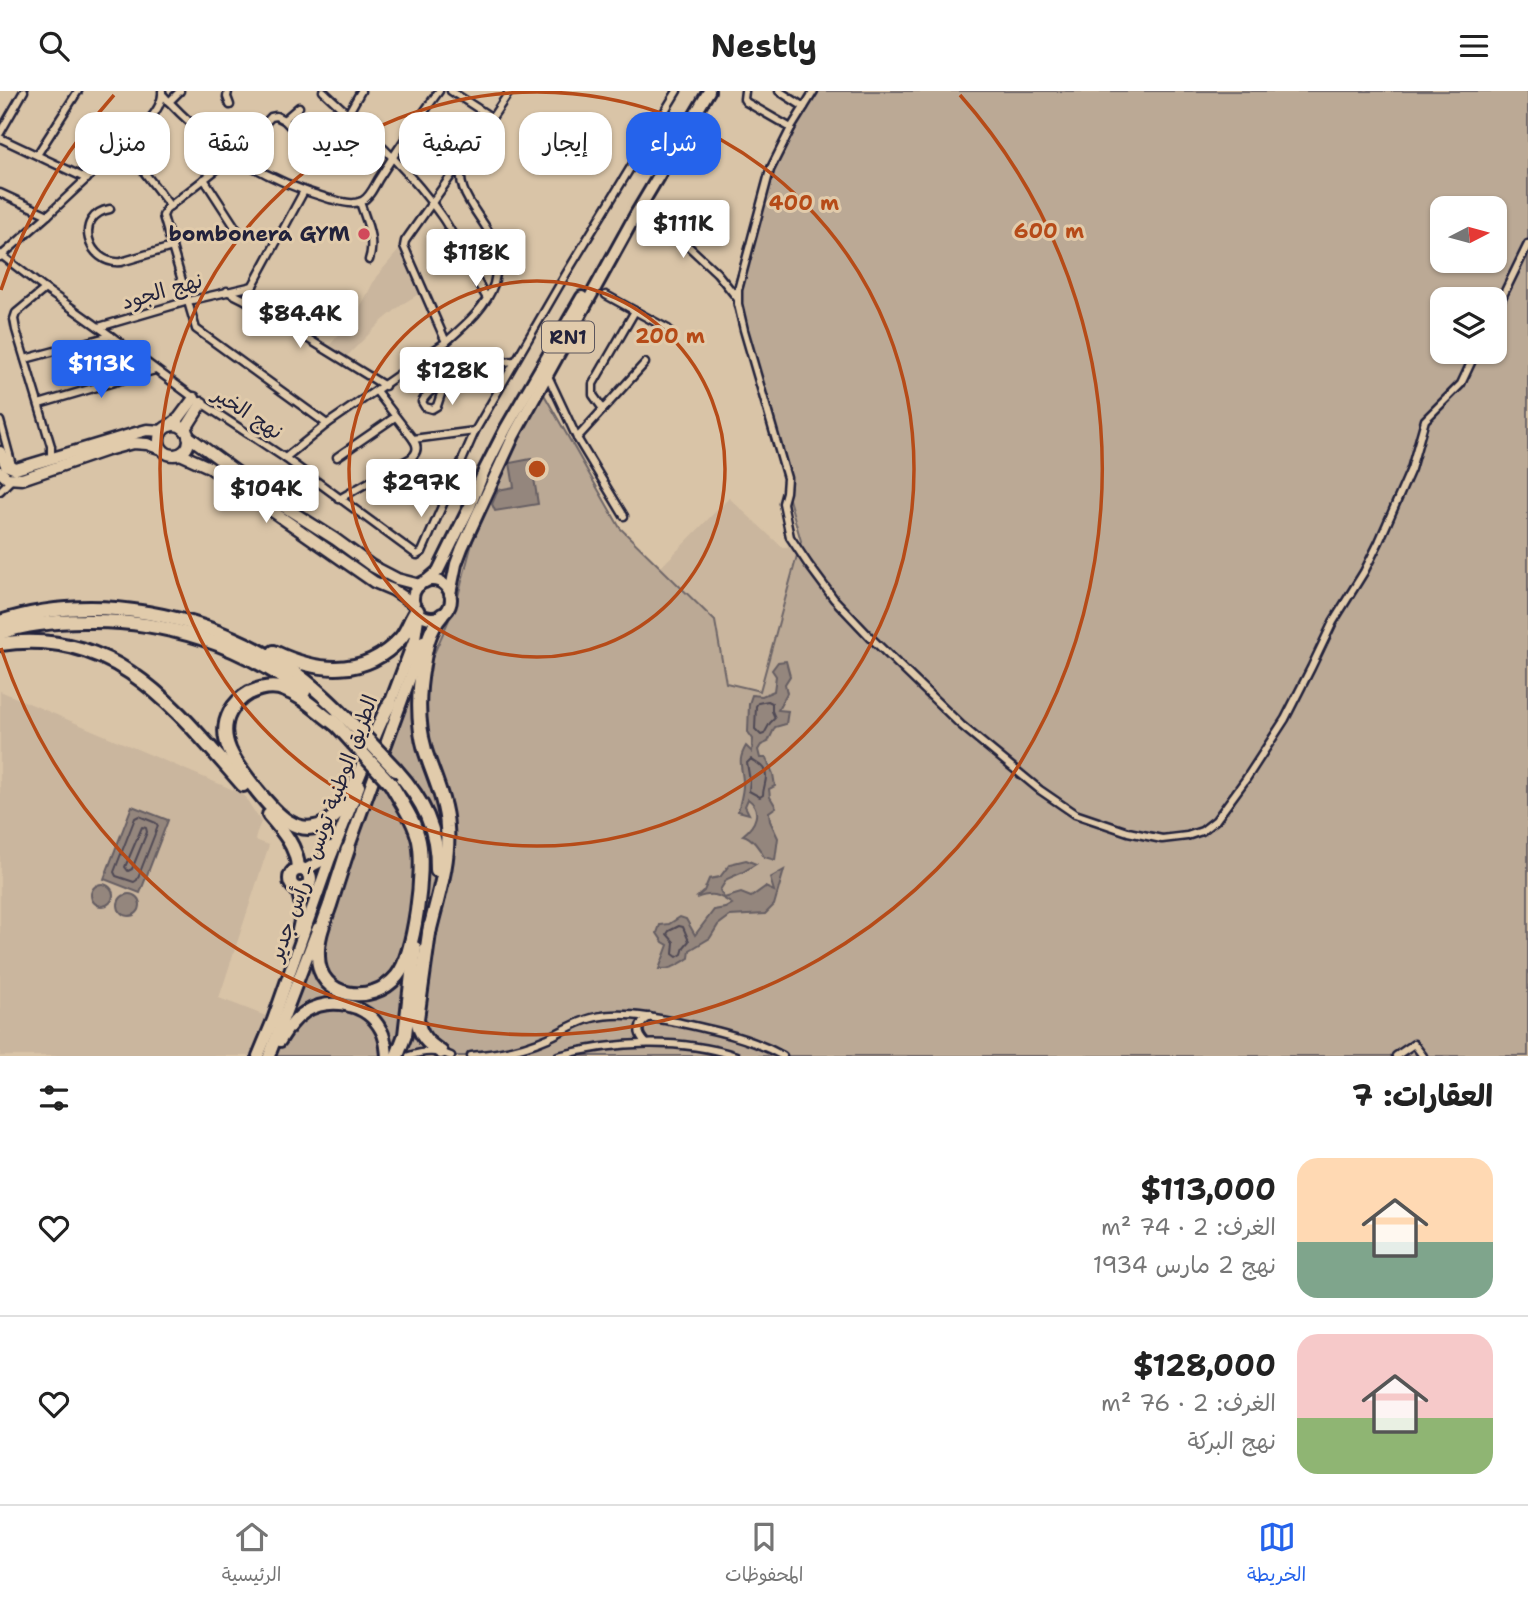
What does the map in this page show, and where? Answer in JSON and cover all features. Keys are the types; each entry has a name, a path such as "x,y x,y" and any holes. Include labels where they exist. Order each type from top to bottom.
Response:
{"highway":[{"path":"0,622 42,612 75,609 141,613 175,619 309,665 332,669 372,660 389,649 406,631 416,608"},
{"path":"429,933 444,867 447,825 422,737 419,701 426,648 438,617"},
{"path":"0,633 51,622 100,620 140,623 188,633 241,654 274,672 305,693 338,726"},
{"path":"223,635 266,655 299,676 330,702 391,784 413,823 420,843 421,867 408,956 392,981 380,990 364,995 348,994 336,989 325,978 318,965 320,936 348,849"},
{"path":"0,644 38,642 74,647 112,662 162,696 276,823 293,847 302,869 294,870 289,877 290,884 295,888"},
{"path":"390,703 374,736 358,776 341,809 330,820 313,827 300,827 284,820 268,804 234,760 225,730 232,709 243,697 257,690 278,687 297,695 357,737 396,770 419,800 435,835 437,877 418,1019 424,1039 446,1054"},
{"path":"391,784 407,801 419,824 425,842 426,859 405,1035 397,1056"}],"main road":[{"name":"RN1","path":"416,608 415,592 438,571 506,428 701,91"},
{"name":"RN1","path":"438,617 450,606 456,564 514,435 636,214 709,91"},
{"path":"423,583 438,581 446,586 450,594"},
{"path":"416,608 426,617 438,617"},
{"name":"الطريق الوطنية تونس - رأس جدير","path":"258,1056 338,837 352,807 415,638 416,608"},
{"name":"الطريق الوطنية تونس - رأس جدير","path":"272,1056 429,625 438,617"},
{"path":"302,869 321,861 338,837"},
{"path":"286,985 287,968 302,913 295,888"},
{"path":"272,1056 284,1034 304,1013 320,1006 336,1004 354,1006 375,1020 383,1032 387,1056"}],"street":[{"path":"24,91 0,136 88,179"},
{"path":"37,155 78,91"},
{"path":"169,102 180,91"},
{"path":"228,91 230,105"},
{"path":"323,91 346,112"},
{"path":"349,112 361,91"},
{"path":"269,175 304,191 347,203 364,201 439,91"},
{"path":"495,112 510,91"},
{"name":"نهج الخير","path":"1,256 198,401 285,458 412,553 419,555 475,431 677,91"},
{"path":"745,91 746,102 791,128"},
{"path":"779,91 804,107"},
{"path":"814,91 770,170 738,285 737,298 787,478 783,503 790,537 835,599 870,637 961,725 1040,790 1074,814 1128,832 1162,839 1187,837 1202,831 1216,820 1285,719 1333,622 1364,572 1410,469 1425,420 1461,384 1470,364"},
{"path":"453,92 483,112"},
{"path":"162,93 184,116"},
{"path":"1,256 88,179 149,120 156,111 162,93"},
{"path":"284,120 299,107"},
{"path":"274,116 288,124"},
{"path":"385,151 432,203 454,236 487,298"},
{"path":"146,175 170,206"},
{"path":"209,175 164,211 163,216 194,323 198,331 327,424"},
{"path":"446,342 404,246 452,175"},
{"path":"285,458 327,424 446,342 471,319 487,298 495,278 494,246 483,223 467,200 462,175"},
{"path":"204,179 239,233"},
{"path":"245,300 304,191"},
{"path":"0,193 48,215"},
{"path":"360,202 372,242 369,260"},
{"path":"110,209 102,210 93,216 89,224 89,241 93,249 104,258 121,262 172,247"},
{"path":"636,214 687,246 717,273 737,298"},
{"path":"1507,287 1528,244"},
{"name":"نهج الجود","path":"99,327 188,301 253,286"},
{"path":"45,289 19,310 15,315 15,326 51,446 51,458"},
{"path":"227,291 385,386"},
{"path":"606,295 668,330"},
{"path":"603,409 593,394 593,384 635,311"},
{"path":"25,359 111,336"},
{"path":"444,381 471,364 515,361"},
{"path":"577,438 645,363"},
{"path":"39,404 155,370"},
{"path":"548,376 577,438 624,516"},
{"path":"339,499 411,458 417,449 413,439 377,392"},
{"path":"162,449 159,438 166,428 198,401"},
{"path":"180,454 187,447 187,433 198,401"},
{"path":"337,457 395,417"},
{"path":"0,421 13,474"},
{"path":"0,472 3,475 13,474 51,458 136,433 178,425 283,506 372,566 397,579 423,583"},
{"path":"413,439 475,431"},
{"path":"0,452 13,474 22,479 140,442 162,449 168,454 180,454 209,467 374,582 393,590 416,608"},
{"path":"0,491 13,474"},
{"path":"471,1056 525,1048 589,1018 621,1014 723,1032 764,1046 783,1056"},
{"path":"646,1043 639,1034 639,1027 650,1017"},
{"path":"558,1056 646,1043 684,1045 736,1056"},
{"path":"1396,1056 1414,1044 1423,1056"},
{"path":"409,1056 425,1051 446,1054"}],"shaded area":[{"path":"810,91 1528,91 1528,1056 276,1056 419,664 428,667 456,604 476,528 542,391 620,528 715,621 726,683 760,691 801,541 733,305 733,290 768,170"},
{"path":"399,250 422,292 381,322 347,356 330,345 359,310 376,277"},
{"path":"729,498 783,548 801,542 760,692 726,683 715,621 661,567"},
{"path":"0,691 243,794 261,822 255,840 269,845 219,998 271,1018 257,1056 0,1056"}],"water":[{"path":"531,459 538,504 495,511 492,504 498,490 514,487 510,463"},
{"path":"786,661 790,676 785,684 787,693 778,710 788,711 786,724 775,727 768,742 758,750 760,758 766,758 775,786 769,789 776,807 769,812 778,838 775,860 764,857 753,841 743,835 756,818 753,803 748,799 745,806 749,814 738,811 743,785 743,751 746,746 752,752 753,739 748,732 749,704 752,695 762,696 774,691 776,676 772,670 778,662"},
{"path":"132,806 168,820 140,893 104,879"},
{"path":"746,860 756,864 727,879 720,890 724,898 741,893 751,897 765,887 774,891 770,878 784,870 774,905 765,914 730,916 718,925 710,938 690,950 689,958 671,968 659,969 668,945 657,933 660,925 669,924 680,917 686,919 695,935 714,910 732,904 715,895 696,898 704,891 709,879 720,877 730,864"},
{"path":"102,884 110,887 113,895 110,903 102,906 94,903 91,895 94,887"},
{"path":"129,894 137,897 140,905 137,913 129,916 121,913 118,905 121,897"}],"place":[{"name":"bombonera GYM","path":"364,234"}]}
